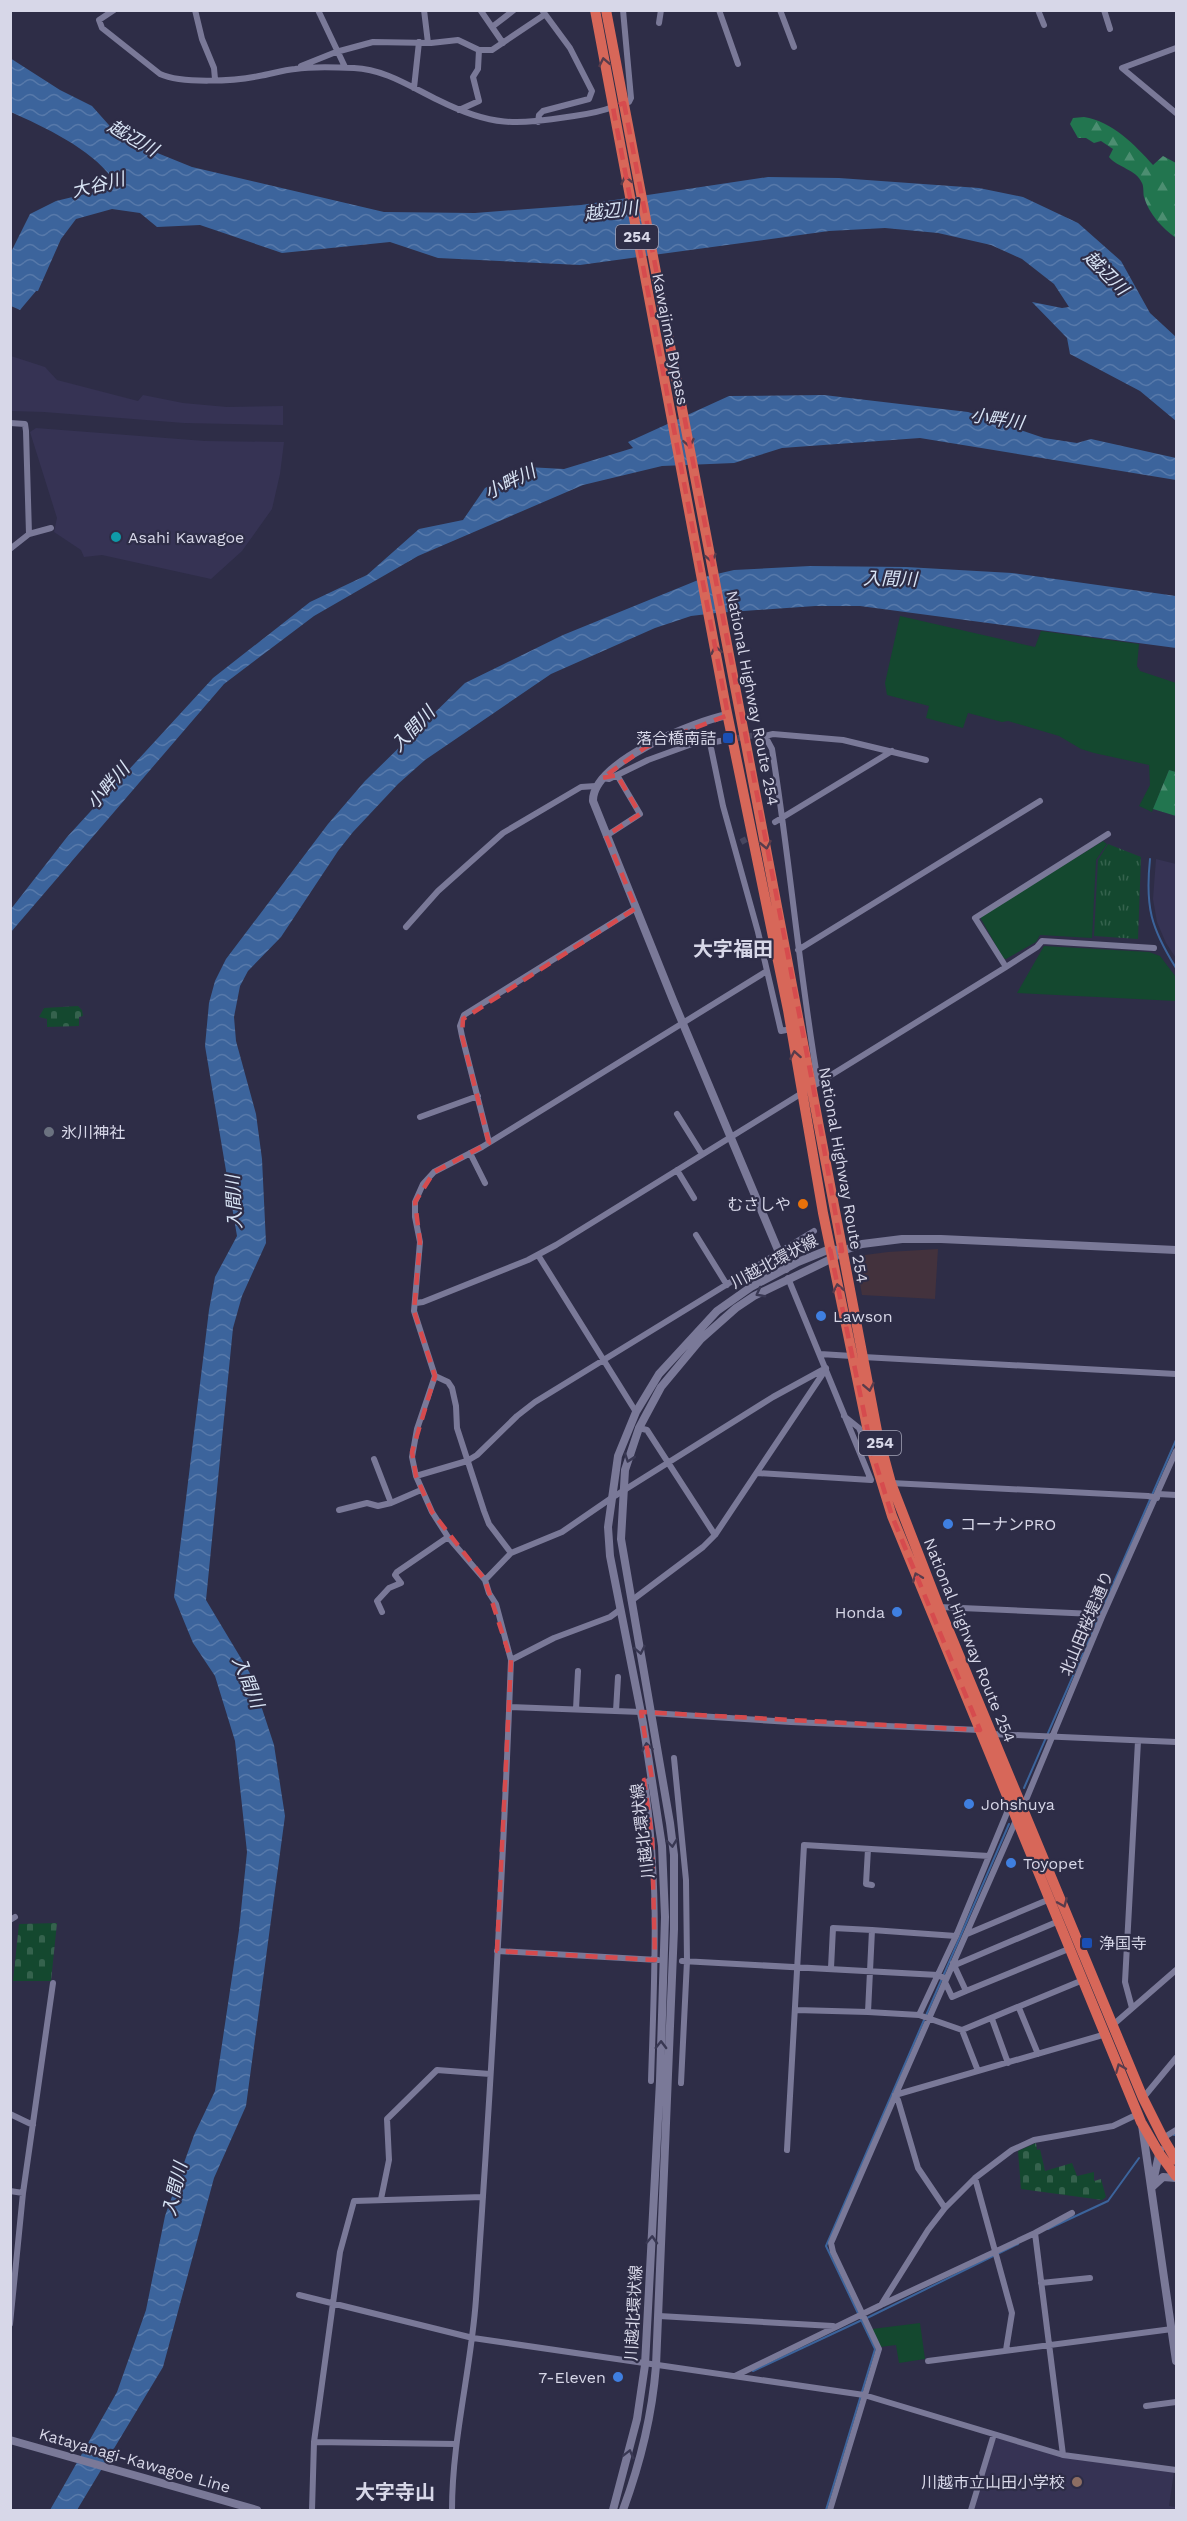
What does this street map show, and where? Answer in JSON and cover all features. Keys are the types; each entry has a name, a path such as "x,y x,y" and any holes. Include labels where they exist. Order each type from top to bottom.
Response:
{"highway":[{"name":"Kawajima Bypass","path":"595,10 687,499"},
{"name":"Kawajima Bypass","path":"606,10 699,497"},
{"name":"National Highway Route 254","path":"699,497 816,1084 872,1451 892,1516 1140,2118"},
{"name":"National Highway Route 254","path":"687,499 791,1029 831,1254 891,1483 939,1606 1143,2098 1163,2138"},
{"name":"254","path":"1140,2118 1159,2153 1176,2177"},
{"name":"254","path":"1163,2138 1176,2160"}],"main road":[{"path":"727,711 646,747 623,761 602,778 596,786 593,801 682,1023 786,1269"},
{"path":"831,1254 872,1243 902,1239 1176,1250"},
{"name":"川越北環状線","path":"613,2511 635,2431 645,2365 660,2081 665,1917 662,1846 652,1779 641,1712 613,1577 608,1527 610,1499 618,1456 636,1412 659,1374 717,1311 751,1287 786,1269 831,1254"},
{"name":"川越北環状線","path":"623,2511 635,2477 648,2427 656,2366 674,1929 674,1855 621,1539 625,1470 639,1428 661,1387 701,1339 736,1308 831,1254"},
{"path":"1140,2118 1174,2330 1176,2361"},
{"path":"1152,2187 1163,2138"},
{"path":"1152,2187 1163,2177 1176,2177"},
{"name":"Katayanagi-Kawagoe Line","path":"11,2440 252,2510"}],"street":[{"path":"114,10 99,20 102,28 160,74 181,80 256,77 295,68 336,52 373,42 428,43 458,40 479,50 492,50 543,13 570,48 592,91 589,99 543,111 538,122"},
{"path":"195,10 202,39 214,68 215,79"},
{"path":"318,10 345,68"},
{"path":"424,10 428,43"},
{"path":"492,27 514,10"},
{"path":"295,68 345,68 376,71 459,110 494,122 538,122 588,115 625,107 631,98 623,10"},
{"path":"659,23 662,10"},
{"path":"719,10 738,64"},
{"path":"780,10 794,47"},
{"path":"1038,10 1044,25"},
{"path":"1104,10 1110,28"},
{"path":"481,11 503,43"},
{"path":"414,88 419,42"},
{"path":"1176,48 1122,68 1176,113"},
{"path":"459,110 479,101 472,78 478,69 479,50"},
{"path":"10,423 25,424 28,534"},
{"path":"10,549 28,534 51,528"},
{"path":"756,735 828,738 926,760"},
{"path":"765,736 772,749 783,817 816,1084"},
{"path":"602,778 609,779 678,748 703,740 710,743 720,741"},
{"path":"710,743 712,761 781,1030 791,1029"},
{"path":"775,822 892,751"},
{"path":"606,836 640,814 617,775"},
{"path":"406,927 446,883 502,833 581,787 590,784 596,786"},
{"path":"798,950 1040,801"},
{"path":"1006,967 975,918 1108,834"},
{"path":"734,846 741,843"},
{"path":"489,1142 460,1026 464,1015 636,908"},
{"path":"416,1303 538,1255 1006,967 1037,947 1042,941 1154,948"},
{"path":"452,2511 456,2444 473,2338 483,2197 511,1660 496,1604 485,1580 448,1537 432,1512 416,1476 412,1452 435,1376 416,1323 420,1242 415,1217 415,1202 423,1184 434,1172 489,1142 767,971"},
{"path":"420,1117 478,1096"},
{"path":"677,1114 702,1154"},
{"path":"470,1153 485,1182"},
{"path":"677,1170 694,1197"},
{"path":"416,1476 467,1461 486,1448 517,1416 536,1402 727,1285 778,1251 814,1231"},
{"path":"696,1235 727,1285"},
{"path":"538,1255 636,1412"},
{"path":"757,1473 871,1480 788,1278"},
{"path":"820,1354 1176,1374"},
{"path":"485,1580 511,1553 562,1532 610,1499 670,1464 773,1397 826,1368"},
{"path":"630,1601 704,1547 715,1535 826,1368"},
{"path":"435,1376 448,1382 452,1388 457,1428 489,1524 511,1553"},
{"path":"843,1416 859,1428 872,1451"},
{"path":"639,1428 647,1430 715,1535"},
{"name":"北山田桜堤通り","path":"1023,1807 1102,1617 1176,1451"},
{"path":"374,1458 391,1503"},
{"path":"891,1483 1148,1496 1176,1495"},
{"path":"339,1510 367,1503 378,1506 391,1503 421,1490"},
{"path":"382,1612 377,1601 389,1588 401,1583 395,1575 448,1537"},
{"path":"939,1606 1094,1614 1102,1617"},
{"path":"511,1660 554,1638 610,1617 621,1609"},
{"path":"576,1709 578,1671"},
{"path":"616,1711 618,1677"},
{"path":"510,1707 641,1712"},
{"path":"651,1713 980,1730"},
{"path":"992,1734 1176,1743"},
{"path":"1132,2008 1125,1982 1138,1741"},
{"path":"674,1758 683,1838 685,1961 681,2083"},
{"path":"651,2081 657,1960 654,1856 645,1783 652,1779"},
{"path":"663,1783 676,1782"},
{"path":"830,2511 879,2349 832,2252 831,2243 895,2096 925,2016 943,1978 956,1936 1011,1803"},
{"path":"925,2016 943,1978 954,1964 1017,1817"},
{"path":"787,2150 804,1845 989,1856"},
{"path":"868,1849 866,1884 872,1885"},
{"path":"967,1934 1050,1899"},
{"path":"954,1964 1059,1921"},
{"path":"831,1968 833,1928 956,1936"},
{"path":"868,2012 872,1930"},
{"path":"943,1978 952,1997 1071,1948"},
{"path":"497,1951 657,1960"},
{"path":"685,1961 831,1968 943,1978"},
{"path":"954,1964 966,1992"},
{"path":"1114,2024 1176,1970"},
{"path":"796,2010 925,2016 962,2030 1084,1980"},
{"path":"10,2324 14,2249 53,1983"},
{"path":"1019,2008 1038,2054"},
{"path":"992,2019 1008,2063"},
{"path":"962,2030 978,2071"},
{"path":"895,2096 1106,2034"},
{"path":"1143,2098 1176,2058"},
{"path":"381,2199 389,2160 387,2119 437,2070 490,2074"},
{"path":"895,2096 918,2168 945,2208"},
{"path":"10,2114 33,2125"},
{"path":"880,2305 928,2230 945,2208 975,2178 1000,2158 1024,2143 1113,2126 1140,2118"},
{"path":"1163,2138 1176,2130"},
{"path":"975,2178 1012,2313 1006,2350"},
{"path":"10,2191 23,2193"},
{"path":"312,2511 314,2442 340,2252 354,2201 483,2197"},
{"path":"735,2376 834,2326 862,2316 880,2305 996,2252 1072,2213"},
{"path":"1035,2233 1063,2455"},
{"path":"1041,2283 1090,2278"},
{"path":"299,2295 473,2338 645,2365 864,2395 1063,2455 1176,2470"},
{"path":"659,2316 834,2326"},
{"path":"928,2361 1048,2344 1174,2330"},
{"path":"1146,2406 1176,2402"},
{"path":"971,2511 994,2434"},
{"path":"314,2442 456,2444"}],"highlighted area":[{"path":"624,103 813,1086 842,1251 830,1249 872,1451 892,1516 980,1730 641,1712 652,1779 644,1780 652,1837 655,1960 497,1951 511,1660 485,1580 432,1512 416,1476 412,1452 435,1376 414,1311 420,1242 415,1202 434,1172 489,1143 462,1036 463,1019 636,908 606,836 640,814 617,775 602,778 646,747 728,715 614,113 613,107"}],"shaded area":[{"path":"11,356 45,367 57,380 138,401 143,395 183,403 227,407 283,406 283,425 184,423 11,411"},
{"path":"36,428 205,441 284,442 272,509 242,551 211,579 102,555 84,557 81,550 54,532 57,518 30,432"},
{"path":"1156,859 1176,864 1176,958 1166,943 1157,922 1153,899"},
{"path":"938,1249 935,1299 862,1295 858,1272 865,1255"},
{"name":"川越市立山田小学校","path":"995,2439 1066,2458 1174,2472 1169,2506 1176,2507 1176,2510 974,2510"}],"green space":[{"path":"1084,117 1104,123 1113,129 1131,142 1153,165 1163,156 1176,163 1176,238 1161,225 1149,209 1139,178 1109,157 1113,149 1101,141 1094,143 1086,138 1078,138 1070,124 1073,118"},
{"path":"900,616 1035,647 1041,631 1139,644 1137,666 1140,671 1176,683 1176,772 1169,770 1152,812 1139,806 1150,785 1149,765 1094,753 1081,749 1059,736 1008,721 1002,722 968,713 963,728 926,718 929,706 887,695 885,683"},
{"path":"1169,770 1176,772 1176,816 1153,809"},
{"path":"1103,841 1107,844 1096,860 1092,938 1040,935 1036,942 1006,959 1003,958 980,917"},
{"path":"1108,844 1141,857 1138,939 1094,936 1098,860"},
{"path":"1044,946 1149,952 1160,956 1176,977 1176,1001 1017,993"},
{"path":"78,1006 83,1016 79,1017 79,1026 47,1027 47,1019 39,1017 44,1008"},
{"path":"57,1923 51,1981 13,1981 19,1924"},
{"path":"1036,2143 1037,2150 1040,2149 1045,2171 1072,2163 1077,2176 1094,2172 1094,2181 1101,2179 1106,2197 1102,2200 1021,2189 1018,2151"},
{"path":"920,2323 925,2359 899,2363 896,2345 880,2347 872,2329"}],"water":[{"name":"越辺川","path":"10,58 60,90 92,106 116,133 150,150 192,167 384,212 475,213 581,205 768,177 839,178 979,188 1023,197 1078,223 1121,261 1150,313 1176,337 1176,421 1140,391 1070,354 1067,338 1032,302 1062,308 1069,307 1054,284 1022,259 991,245 938,233 885,228 829,231 580,265 438,258 390,242 282,253 200,225 157,227 140,213 112,209 76,219 61,239 38,291 20,310 11,306 11,252 30,214 56,201 110,188 112,178 92,157 79,148 11,112"},
{"name":"小畔川","path":"824,395 968,412 1044,438 1077,443 1091,439 1176,458 1176,480 920,438 782,448 734,463 662,466 583,485 418,556 314,616 224,684 11,932 11,909 67,837 213,678 310,602 367,575 419,529 463,520 485,488 527,467 564,469 633,448 628,442 729,396"},
{"name":"入間川","path":"810,566 906,567 1012,573 1176,596 1176,648 860,606 815,606 716,613 691,616 655,628 551,674 425,760 398,784 353,832 281,937 248,971 240,986 234,1017 236,1041 256,1114 262,1159 266,1243 242,1296 233,1328 206,1600 251,1675 274,1745 285,1816 246,2106 214,2178 163,2367 77,2510 50,2510 117,2392 146,2310 165,2216 194,2135 215,2091 239,1930 247,1852 235,1741 215,1676 193,1643 174,1597 209,1310 215,1277 237,1236 205,1046 209,1003 215,981 226,959 328,824 365,781 465,683 563,635 708,576 734,570"}],"waterway":[{"path":"1150,859 1149,904 1155,929 1176,968"},
{"path":"1024,1788 1176,1440"},
{"path":"826,2510 875,2349 826,2246 1009,1824"},
{"path":"1048,2229 1108,2201 1139,2158"},
{"path":"867,2318 1018,2244"},
{"path":"753,2371 862,2320"}],"tunnel":[{"path":"720,741 756,735"},
{"path":"741,842 754,835"}],"place":[{"name":"Asahi Kawagoe","path":"116,537"},
{"name":"落合橋南詰","path":"728,738"},
{"name":"氷川神社","path":"49,1132"},
{"name":"むさしや","path":"803,1204"},
{"name":"Lawson","path":"821,1316"},
{"name":"コーナンPRO","path":"948,1524"},
{"name":"Honda","path":"897,1612"},
{"name":"Johshuya","path":"969,1804"},
{"name":"Toyopet","path":"1011,1863"},
{"name":"浄国寺","path":"1087,1943"},
{"name":"7-Eleven","path":"618,2377"},
{"name":"川越市立山田小学校","path":"1077,2482"}],"district":[{"name":"大字福田","path":"733,949"},
{"name":"大字寺山","path":"395,2492"}],"water label":[{"name":"大谷川","path":"98,185"}]}
